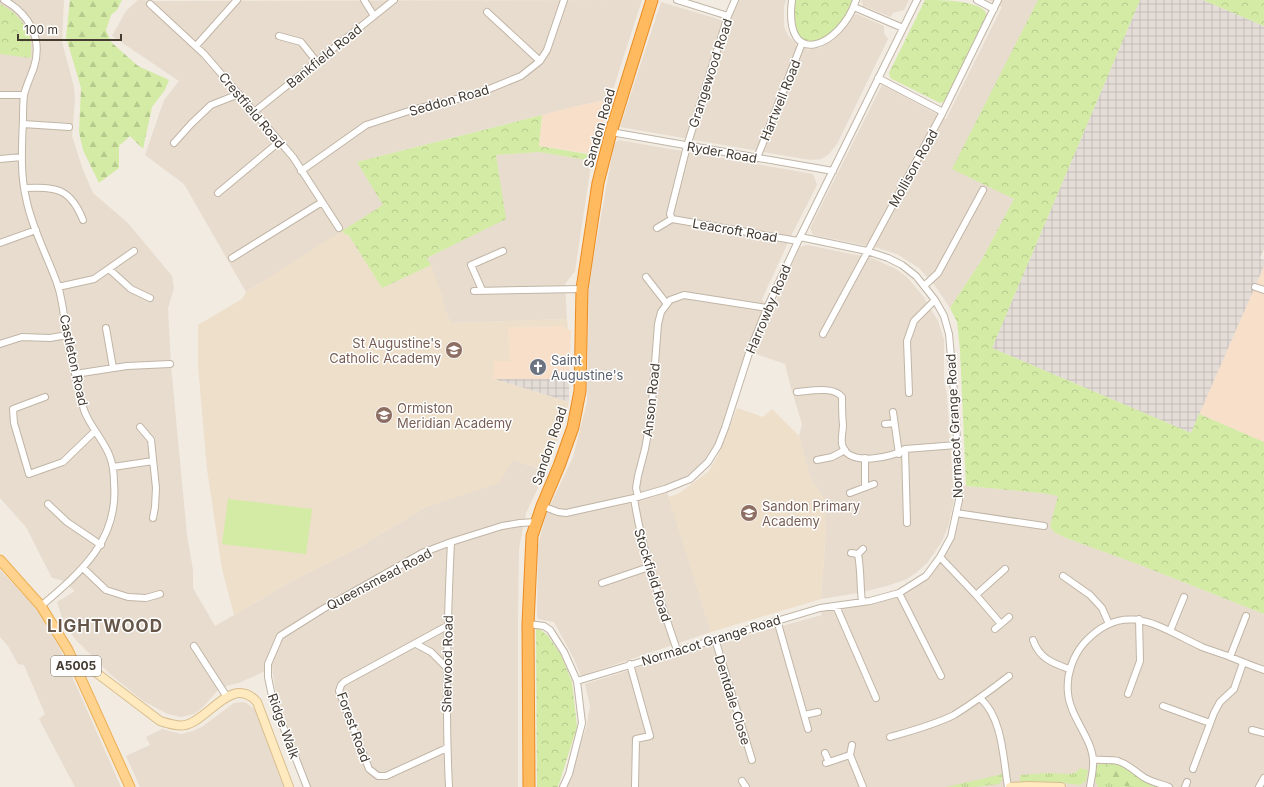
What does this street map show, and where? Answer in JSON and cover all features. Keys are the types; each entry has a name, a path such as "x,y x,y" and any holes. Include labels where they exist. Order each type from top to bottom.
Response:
{"highway":[{"name":"Sandon Road","path":"530,787 528,624 532,536 542,506 559,466 573,427 580,391 582,289 598,183 611,132 652,0"}],"main road":[{"name":"A5005","path":"0,560 41,606 68,650 130,787"}],"street":[{"name":"Castleton Road","path":"4,0 15,6 25,16 31,26 37,45 36,57 24,94 22,157 24,188 28,209 58,287 75,374 85,412 95,431 103,442 113,467 115,492 111,523 101,545 82,568 41,606"},
{"path":"196,46 237,0"},
{"path":"364,0 374,16"},
{"name":"Bankfield Road","path":"254,112 394,0"},
{"name":"Seddon Road","path":"301,171 366,126 412,110 477,94 521,76 540,61 547,50 564,0"},
{"path":"677,0 728,16"},
{"name":"Grangewood Road","path":"687,146 728,16 735,0"},
{"name":"Hartwell Road","path":"792,0 790,11 794,34 802,43 812,45 826,41 846,21 854,7 856,0"},
{"name":"Harrowby Road","path":"542,506 558,512 566,513 636,498 666,489 690,479 708,462 718,446 725,428 749,353 767,308 799,239 917,0"},
{"path":"977,0 994,8"},
{"name":"Mollison Road","path":"823,334 944,112 998,0"},
{"name":"Crestfield Road","path":"150,4 204,54 293,157 340,228"},
{"path":"854,7 903,28"},
{"path":"487,12 540,61"},
{"path":"279,36 301,42 317,62"},
{"name":"Hartwell Road","path":"757,158 802,43"},
{"path":"878,78 944,112"},
{"path":"0,95 24,94"},
{"path":"174,143 211,105 239,94"},
{"path":"23,124 69,127"},
{"name":"Ryder Road","path":"611,132 833,171"},
{"path":"218,193 279,142"},
{"path":"657,228 672,219 670,214 687,146"},
{"path":"0,159 22,157"},
{"path":"24,188 46,187 64,193 74,202 83,220"},
{"path":"924,286 938,273 983,190"},
{"path":"232,258 322,202"},
{"name":"Leacroft Road","path":"672,219 799,239"},
{"path":"0,243 36,230"},
{"name":"Normacot Grange Road","path":"577,681 776,620 820,608 862,602 899,593 926,576 940,557 951,537 959,500 958,444 949,334 944,316 935,300 916,276 902,265 888,258 867,251 799,239"},
{"path":"58,287 94,279 134,250"},
{"path":"482,290 471,265 503,251"},
{"path":"109,269 131,289 150,298"},
{"path":"646,276 667,304 670,300 684,295 767,308"},
{"path":"1255,287 1264,290"},
{"path":"474,291 582,289"},
{"path":"909,393 907,341 914,321 935,300"},
{"name":"Anson Road","path":"636,498 638,476 646,449 651,416 658,324 661,312 667,304"},
{"path":"106,328 113,368"},
{"path":"0,344 22,338 50,338 67,335"},
{"path":"75,374 127,366 167,365 164,358"},
{"path":"797,392 832,391 842,397 842,447 856,458 886,457 899,454 905,449 958,444"},
{"path":"45,397 13,409 14,423 29,474 63,462 95,431"},
{"path":"893,412 899,454"},
{"path":"885,424 894,422"},
{"path":"140,427 151,440 156,488 153,518"},
{"path":"905,449 908,523"},
{"path":"817,460 832,457 845,450"},
{"path":"865,458 865,487"},
{"path":"113,467 153,461"},
{"path":"850,493 874,484"},
{"name":"Stockfield Road","path":"636,498 637,521 649,567 677,650"},
{"path":"48,504 51,513 101,545"},
{"path":"956,513 1044,526"},
{"name":"Queensmead Road","path":"268,664 280,636 323,609 422,553 502,526 536,522"},
{"name":"Sherwood Road","path":"449,787 446,667 451,542"},
{"path":"862,602 860,583 861,568 854,554 863,549"},
{"path":"940,557 976,594 1001,624"},
{"path":"602,583 649,567"},
{"path":"82,568 106,590 128,597 146,598 160,594"},
{"path":"976,594 1005,569"},
{"path":"1063,576 1090,595 1102,608 1109,624"},
{"path":"899,593 941,676"},
{"path":"1170,631 1184,597"},
{"path":"836,606 876,698"},
{"path":"1230,657 1246,616"},
{"path":"995,629 1009,617"},
{"path":"776,620 808,729"},
{"path":"1090,787 1093,759 1088,741 1074,715 1068,693 1070,669 1082,646 1093,634 1109,624 1128,620 1139,620 1155,624 1205,648 1264,670"},
{"path":"1128,694 1140,661 1139,620"},
{"path":"528,624 544,626 550,630 564,652 577,681 582,723 569,774 563,787"},
{"name":"Forest Road","path":"447,626 344,682 339,690 370,769 378,776 386,776 447,748"},
{"name":"Dentdale Close","path":"715,639 752,760"},
{"path":"1033,640 1036,648 1041,654 1053,663 1070,669"},
{"path":"416,644 431,652 446,667"},
{"path":"194,646 227,697"},
{"path":"1193,769 1210,723 1220,702 1234,689 1243,663"},
{"name":"Ridge Walk","path":"268,664 268,677 273,701 306,787"},
{"path":"630,664 650,736 636,739 635,787"},
{"path":"78,671 83,669 94,671 160,722 172,725 184,725 193,721 227,697 234,694 241,693 253,697 257,702 290,787"},
{"path":"890,737 922,728 952,715 980,698 1009,676"},
{"path":"980,698 991,709 996,720 1009,787 1061,787"},
{"path":"1163,706 1210,723"},
{"path":"804,716 818,712"},
{"path":"1252,730 1264,733"},
{"path":"852,745 850,755 856,766 863,787"},
{"path":"826,753 828,762 850,755"},
{"path":"1093,759 1102,761 1109,759 1119,762 1132,767 1145,779 1169,787"},
{"path":"1259,787 1264,778"},
{"path":"742,781 746,787"}],"shaded area":[{"path":"0,0 64,0 62,42 74,87 75,99 72,136 83,170 93,193 128,223 172,276 174,288 168,308 171,366 187,535 193,570 193,588 215,626 294,580 356,549 426,507 452,498 513,460 546,471 526,513 519,549 518,787 309,787 292,746 278,704 272,668 239,683 229,685 218,690 203,707 194,714 181,717 168,714 143,701 110,674 75,639 64,623 57,602 75,591 61,580 52,578 26,527 0,498"},
{"path":"138,0 642,0 610,99 357,162 384,205 246,292 184,184 145,155 164,100 179,81 112,36 126,11"},
{"path":"737,0 786,0 784,7 784,26 788,36 796,43 796,46 809,50 820,48 830,42 852,15 857,14 884,26 884,33 888,39 837,144 829,154 821,159 810,160 620,127 661,2 728,22"},
{"path":"861,0 909,0 904,10 893,13 891,17 863,6"},
{"path":"989,0 1038,0 953,169 1014,199 981,261 950,308 936,287 919,268 897,254 878,248 813,235 810,228 882,85 946,119 1002,7"},
{"path":"1140,0 1203,0 1264,26 1264,249 1260,258 1264,260 1264,266 1191,433 992,348"},
{"path":"610,99 594,154 539,146 542,115"},
{"path":"619,140 813,174 817,185 792,234 762,299 767,308 718,446 690,479 666,489 711,632 581,676 574,659 554,622 538,619 538,546 546,514 573,457 587,402 589,283 614,144"},
{"path":"539,152 587,160 591,165 575,271 565,284 567,319 451,323 447,315 441,292 427,258 505,219 496,155"},
{"name":"Ormiston Meridian Academy","path":"342,231 346,235 348,234 382,288 431,265 451,323 567,319 568,330 563,326 508,327 510,361 494,361 494,379 569,402 562,428 546,471 513,460 499,483 426,507 356,549 294,580 234,615 222,569 207,469 198,366 198,325 242,299 246,292"},
{"path":"807,245 872,258 896,269 907,277 923,296 938,321 944,340 944,380 947,395 954,501 948,527 941,543 927,563 917,572 907,579 887,586 858,593 821,599 826,529 823,497 810,477 799,436 802,424 785,364 753,353 800,247"},
{"path":"1264,266 1264,442 1199,414"},
{"path":"563,326 566,329 571,330 569,379 494,379 494,361 510,361 508,327"},
{"path":"494,379 569,379 569,402"},
{"name":"Sandon Primary Academy","path":"737,408 763,417 772,409 799,436 810,477 823,497 826,529 821,599 711,632 668,497 678,494 708,472 718,456"},
{"path":"959,483 966,486 1059,496 1050,526 1054,532 1066,538 1140,565 1264,614 1264,787 566,787 586,728 590,706 585,684 704,647 822,615 820,608 899,593 926,576 951,537"},
{"path":"0,570 39,611 60,649 121,787 75,787 39,719 45,714 24,665 18,664 8,646 0,637"},
{"path":"245,702 257,711 284,787 140,787 126,756 150,745 146,737 162,729 181,734 193,731 203,726 234,703"}],"green space":[{"path":"70,0 122,0 117,10 111,15 106,30 111,42 138,66 169,80 165,90 152,107 143,149 130,136 119,146 119,168 99,183 83,150 79,132 81,88 66,37"},
{"path":"795,0 853,0 847,14 830,34 823,39 808,41 800,37 795,27"},
{"path":"925,0 951,1 971,4 985,11 987,16 945,101 940,103 890,78 889,73"},
{"path":"1038,0 1140,0 992,348 1191,433 1199,414 1264,442 1264,614 1140,565 1066,538 1054,532 1050,526 1058,496 966,486 960,350 957,322 950,308 981,261 1014,199 952,169"},
{"path":"1203,0 1264,0 1264,26"},
{"path":"0,4 11,10 24,24 31,42 31,58 0,54"},
{"path":"542,115 539,146 588,154 587,160 539,152 496,155 506,219 427,258 431,265 382,288 348,234 346,235 342,231 383,205 357,162"},
{"path":"228,499 312,509 306,554 222,544"},
{"path":"536,626 548,636 561,655 572,682 577,727 558,787 537,787"},
{"path":"1099,764 1114,764 1128,768 1141,780 1162,787 1098,787 1094,775 1095,769"},
{"path":"1108,764 1128,768 1141,780 1140,787 1122,785 1114,781 1109,771"},
{"path":"1080,768 1088,770 1086,781 1080,785 1020,782 1020,775 1048,773 1071,774 1078,771"},
{"path":"1003,774 1002,780 999,784 975,787 946,787"}],"place":[{"name":"St Augustine's Catholic Academy","path":"454,350"},
{"name":"Saint Augustine's","path":"538,367"},
{"name":"Ormiston Meridian Academy","path":"384,415"},
{"name":"Sandon Primary Academy","path":"749,513"}],"district":[{"name":"LIGHTWOOD","path":"105,626"}]}
